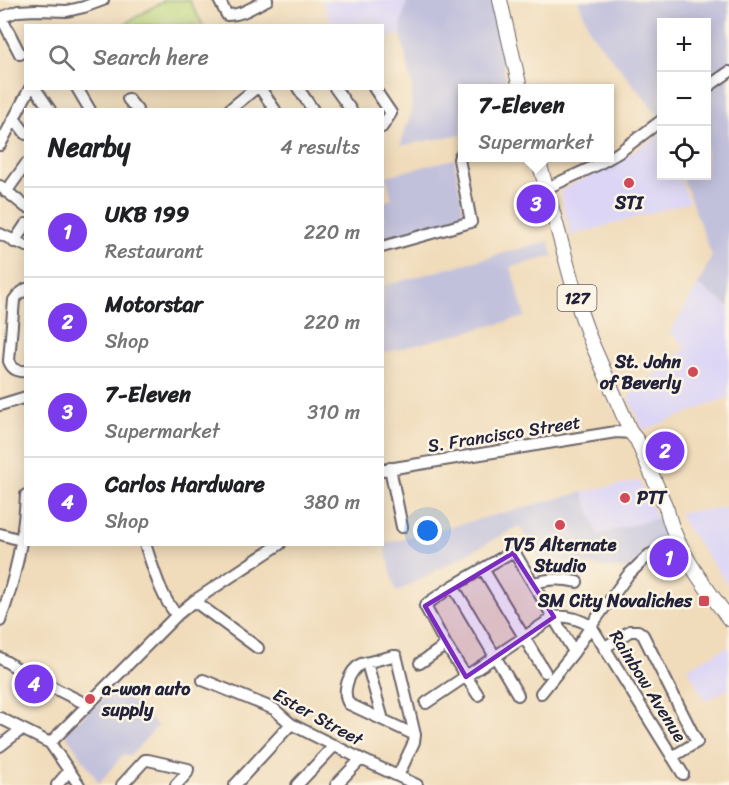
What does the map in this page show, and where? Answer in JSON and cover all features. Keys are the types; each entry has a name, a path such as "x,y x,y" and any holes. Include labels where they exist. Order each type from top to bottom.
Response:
{"main road":[{"path":"500,0 519,84"},
{"name":"127","path":"539,162 580,311 631,433 631,442 662,512 670,521 694,569 729,619"}],"street":[{"path":"20,54 1,18 18,11 67,6 84,7 103,0"},
{"path":"219,0 227,15 231,15 267,0"},
{"path":"711,85 729,72"},
{"path":"0,145 29,90"},
{"path":"36,90 49,108"},
{"path":"78,90 89,108"},
{"path":"234,108 256,90"},
{"path":"260,90 273,108"},
{"path":"299,90 312,108"},
{"path":"336,90 350,108"},
{"path":"375,90 391,113 384,124"},
{"path":"128,99 135,108"},
{"path":"14,118 24,131"},
{"path":"614,155 657,124"},
{"path":"384,246 471,222 460,162"},
{"path":"546,188 602,162"},
{"path":"24,166 3,189 24,205"},
{"path":"14,242 24,227"},
{"path":"0,234 24,245"},
{"path":"24,290 14,300 9,361 14,369 24,371"},
{"path":"0,405 24,398"},
{"name":"S. Francisco Street","path":"386,469 616,432 631,433"},
{"path":"386,469 402,527"},
{"path":"0,621 11,593 24,513"},
{"path":"0,534 21,540"},
{"path":"540,693 574,652 628,574 649,555 680,543"},
{"path":"146,546 165,595 177,615"},
{"path":"50,743 177,615 194,601 277,546"},
{"path":"478,696 425,606 453,586 510,553 516,555 574,652"},
{"path":"483,569 545,672"},
{"path":"533,583 551,579 577,582"},
{"path":"453,586 518,696"},
{"path":"194,601 258,648"},
{"path":"426,703 554,617"},
{"name":"Rainbow Avenue","path":"554,617 579,619 591,626 683,774"},
{"path":"604,648 630,631 638,631 642,635 698,742 672,757"},
{"path":"420,663 446,645"},
{"path":"406,781 415,735 396,656 357,667 352,672 345,696 349,704 415,735"},
{"path":"0,658 88,705"},
{"path":"367,663 383,720"},
{"name":"Ester Street","path":"203,680 274,709 291,724 406,781"},
{"path":"0,718 50,743 79,785"},
{"path":"235,785 291,724"},
{"path":"0,746 22,729"},
{"path":"297,785 334,746"},
{"path":"336,785 361,759"},
{"path":"122,785 146,760 188,769 176,785"},
{"path":"57,785 69,771"}],"highlighted area":[{"path":"513,553 554,617 466,677 425,606"}],"shaded area":[{"path":"321,0 407,0 401,35 384,38 384,24 332,24"},
{"path":"407,0 491,0 506,84 458,84 458,135 400,146 411,113 412,85 401,35"},
{"path":"578,0 729,0 729,66 711,79 711,18 657,18 657,114 591,33"},
{"path":"729,75 729,306 698,285 712,256 684,180 711,180 711,89"},
{"name":"STI","path":"657,137 657,180 681,180 689,202 571,236 560,191"},
{"path":"454,159 465,220 384,243 384,202 392,199 386,176"},
{"path":"549,241 553,256 511,267 525,317 384,353 384,286"},
{"name":"St. John of Beverly","path":"698,285 729,307 729,397 644,430 628,397 686,348 670,332"},
{"path":"639,481 657,518 598,536 583,492"},
{"path":"583,492 598,535 657,518 669,544 629,569 611,568 539,557 519,526 396,592 384,544"},
{"name":"SM City Novaliches","path":"729,507 729,586 686,527 679,513"},
{"path":"729,646 729,689 705,701 688,668"},
{"path":"116,686 158,726 130,756 123,755 99,783 65,733"}],"green space":[{"path":"165,0 189,0 202,24 125,24"}],"place":[{"name":"STI","path":"629,183"},
{"name":"7-Eleven","path":"536,204"},
{"name":"St. John of Beverly","path":"693,372"},
{"name":"Motorstar","path":"665,451"},
{"name":"PTT","path":"625,498"},
{"name":"TV5 Alternate Studio","path":"560,525"},
{"name":"UKB 199","path":"669,558"},
{"name":"SM City Novaliches","path":"704,601"},
{"name":"Carlos Hardware","path":"34,684"},
{"name":"a-won auto supply","path":"90,699"}]}
